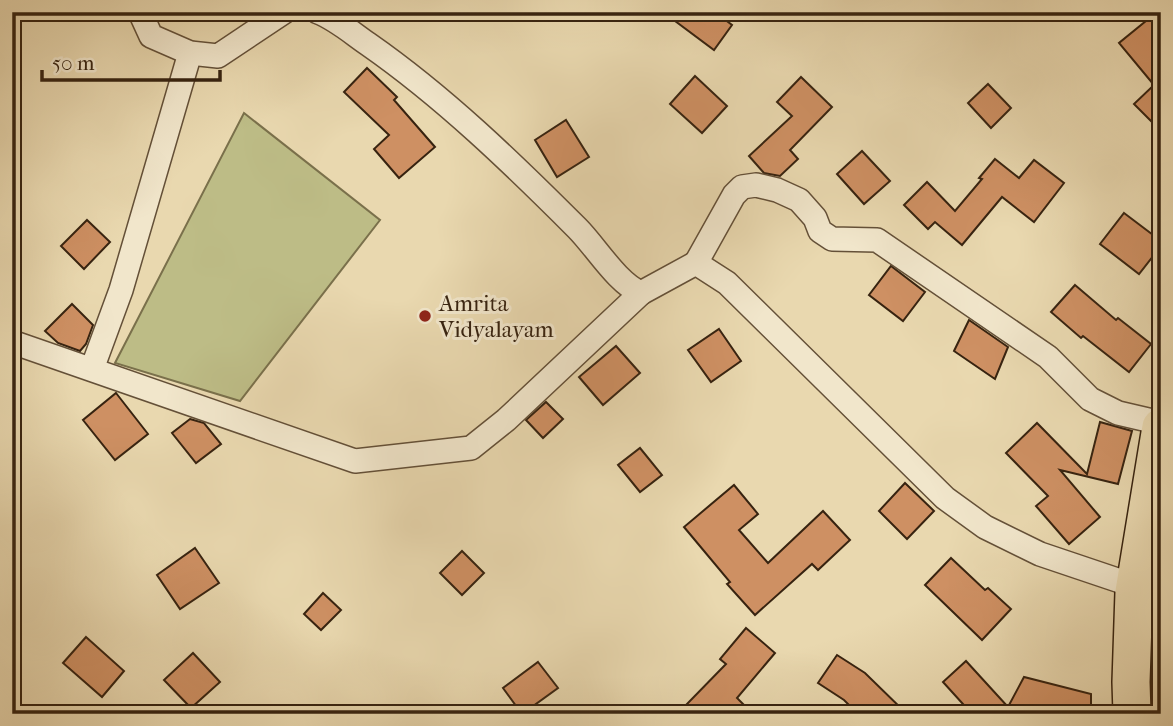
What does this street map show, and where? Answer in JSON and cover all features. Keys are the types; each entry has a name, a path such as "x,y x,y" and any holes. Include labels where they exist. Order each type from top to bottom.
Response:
{"main road":[{"path":"1132,714 1131,682 1148,577 1161,425"},
{"path":"1148,577 1155,632 1158,714"}],"street":[{"path":"140,12 151,36 190,53 218,56 284,12"},
{"path":"318,12 407,71 504,157 585,236 626,283 641,293"},
{"path":"92,369 121,290 190,53"},
{"path":"12,342 355,461 471,448 506,420 641,293 696,263 734,195 742,187 756,185 777,190 799,200 815,218 820,231 832,239 877,240 1048,357 1090,399 1118,413 1161,425"},
{"path":"696,263 727,283 945,498 985,527 1040,554 1148,577"}],"shaded area":[{"path":"244,113 380,220 240,401 115,363"}],"building":[{"path":"663,12 715,12 732,25 714,50"},
{"path":"1157,12 1161,12 1161,131 1134,104 1154,85 1119,43"},
{"path":"367,68 397,97 394,100 435,147 399,178 374,149 389,135 344,92"},
{"path":"695,76 727,106 702,133 670,104"},
{"path":"801,77 832,107 790,150 798,159 780,176 764,173 749,156 792,116 777,102"},
{"path":"988,84 1011,108 991,128 968,103"},
{"path":"566,120 589,157 557,177 535,140"},
{"path":"862,151 890,181 864,204 837,174"},
{"path":"995,159 1019,178 1034,160 1064,183 1034,222 1002,197 962,245 935,222 928,229 904,205 927,182 955,211"},
{"path":"1124,213 1161,241 1161,246 1139,274 1100,244"},
{"path":"87,220 110,242 84,269 61,246"},
{"path":"891,266 925,292 903,321 869,295"},
{"path":"1075,285 1116,320 1118,318 1151,344 1129,372 1083,336 1081,338 1051,312"},
{"path":"72,304 93,325 86,344 80,351 58,343 45,331"},
{"path":"969,320 1008,347 995,379 954,351"},
{"path":"719,329 741,361 711,382 688,350"},
{"path":"616,346 640,373 603,405 579,377"},
{"path":"116,393 148,434 115,460 83,420"},
{"path":"546,402 563,419 543,438 526,420"},
{"path":"190,419 204,423 221,444 196,463 172,433"},
{"path":"1100,422 1132,431 1118,484 1060,470 1100,517 1069,544 1036,506 1048,496 1006,453 1037,423 1087,474"},
{"path":"640,448 662,475 640,492 618,465"},
{"path":"905,483 934,511 907,539 879,511"},
{"path":"734,485 758,514 739,530 768,563 823,511 850,540 818,570 812,564 755,615 727,584 730,582 684,527"},
{"path":"195,548 219,583 180,609 157,575"},
{"path":"462,551 484,573 462,595 440,573"},
{"path":"951,558 985,590 988,588 1011,609 982,640 925,585"},
{"path":"323,593 341,610 321,630 304,614"},
{"path":"746,628 775,653 737,698 753,714 695,714 686,705 726,664 720,659"},
{"path":"86,637 124,671 102,697 63,663"},
{"path":"193,653 220,682 191,708 164,680"},
{"path":"837,655 865,673 907,714 858,714 844,700 818,683"},
{"path":"966,661 1008,707 1024,677 1091,694 1091,714 972,714 943,682"},
{"path":"538,662 558,688 522,714 503,688"}],"place":[{"name":"Amrita Vidyalayam","path":"425,316"}]}
